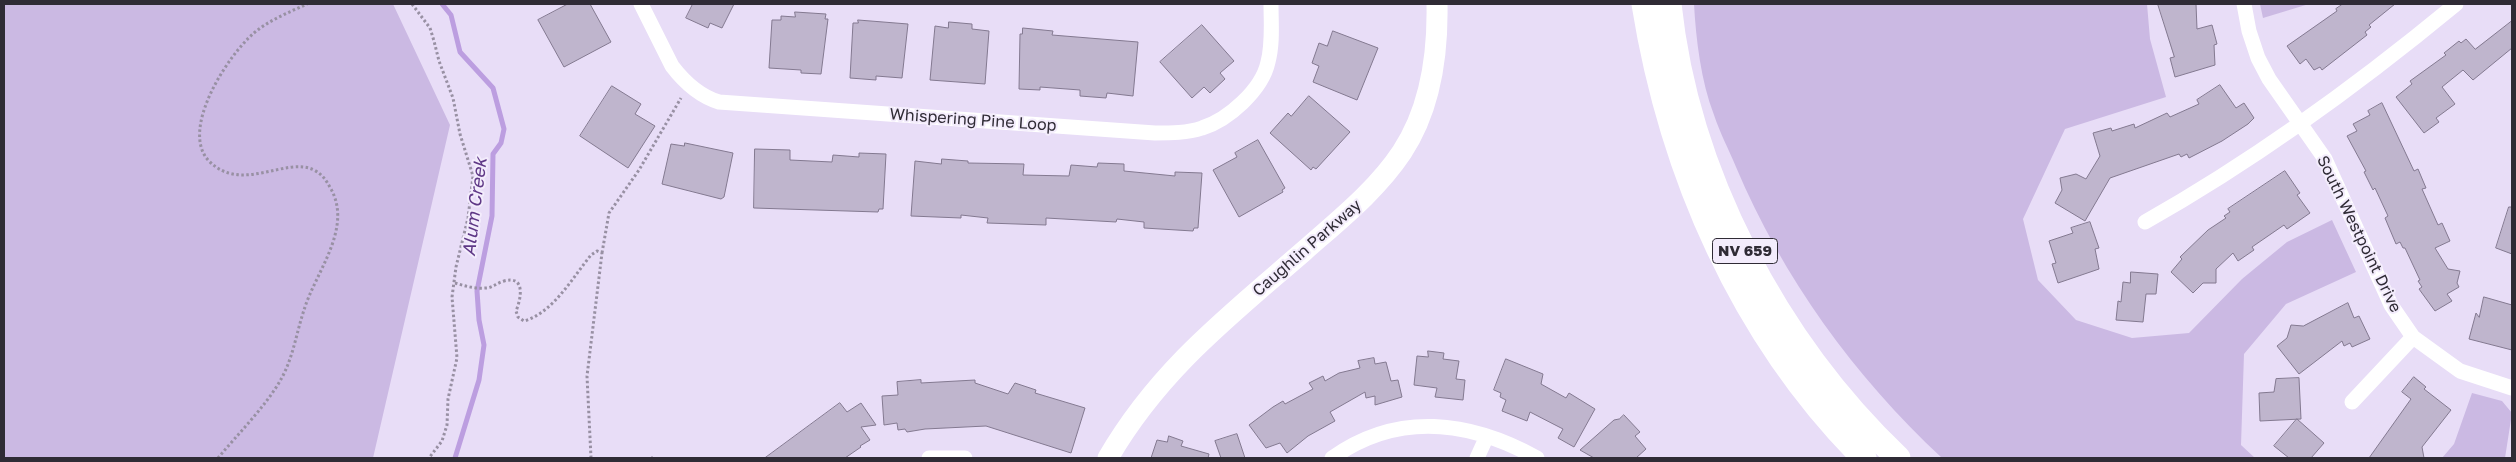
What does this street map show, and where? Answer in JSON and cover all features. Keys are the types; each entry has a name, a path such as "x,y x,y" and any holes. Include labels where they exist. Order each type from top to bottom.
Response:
{"main road":[{"name":"NV 659","path":"1644,4 1653,57 1668,120 1688,180 1712,236 1743,296 1776,348 1810,397 1864,458"},
{"name":"NV 659","path":"1669,4 1684,82 1698,136 1721,199 1744,250 1789,328 1814,363 1855,414 1898,458"}],"street":[{"name":"Whispering Pine Loop","path":"641,4 672,66 691,87 712,100 728,104 1155,133 1186,132 1208,126 1223,117 1241,102 1259,81 1266,68 1270,53 1271,4"},
{"name":"Caughlin Parkway","path":"1108,458 1136,413 1174,368 1210,333 1364,198 1402,151 1416,125 1432,79 1437,53 1438,4"},
{"name":"South Westpoint Drive","path":"2244,4 2249,31 2258,58 2268,79 2324,158 2391,305 2413,337 2460,370 2512,388"},
{"path":"2145,222 2212,183 2300,123 2456,4"},
{"path":"2352,402 2413,337"},
{"path":"1332,458 1374,436 1416,426 1456,428 1487,436 1537,458"},
{"path":"1477,458 1487,436"},
{"path":"929,458 965,458"}],"path":[{"path":"218,458 279,382 295,346 304,309 338,227 336,198 324,177 312,169 295,168 230,175 209,162 200,148 201,118 216,82 239,48 255,32 307,4"},
{"path":"412,4 430,28 439,61 453,98 460,134 469,157 473,176 468,218 456,267 452,297 457,358 448,399 447,425 442,441 430,458"},
{"path":"591,458 586,376 609,213 638,170 669,116 691,87"},
{"path":"455,283 468,287 488,289 504,281 513,281 520,286 522,294 516,310 518,317 524,321 532,318 551,303 591,255 597,251 602,253"}],"shaded area":[{"path":"4,4 393,4 450,125 373,458 4,458"},
{"path":"1694,4 2147,4 2150,39 2166,97 2065,129 2023,219 2038,280 2076,320 2132,338 2189,333 2242,279 2287,242 2332,220 2356,272 2286,304 2244,354 2241,445 2255,458 1942,458 1879,394 1851,359 1799,286 1776,248 1736,167 1709,102 1700,60"},
{"path":"2260,4 2309,4 2263,18"},
{"path":"2472,393 2502,401 2512,413 2505,458 2442,458 2454,444"}],"building":[{"path":"568,4 590,4 611,42 564,67 538,20"},
{"path":"693,4 734,4 722,28 710,23 708,28 686,18"},
{"path":"2158,4 2196,4 2197,29 2212,25 2217,44 2214,45 2215,65 2175,77 2170,58 2174,57"},
{"path":"2343,4 2395,4 2369,25 2371,27 2365,32 2367,35 2322,70 2320,67 2314,70 2306,59 2300,64 2287,46 2337,11 2336,9"},
{"path":"795,12 826,14 825,19 828,19 821,74 801,73 801,70 769,68 772,20 781,20 781,16 795,17"},
{"path":"858,20 908,24 902,78 876,76 876,80 850,78 853,23 858,23"},
{"path":"2512,21 2512,48 2473,80 2463,70 2442,87 2455,104 2436,118 2439,122 2424,133 2396,97 2412,84 2410,81 2446,55 2444,53 2459,41 2461,43 2466,39 2475,49"},
{"path":"949,22 972,24 972,29 989,31 985,84 930,80 935,26 948,28"},
{"path":"1202,25 1234,61 1220,73 1225,79 1210,93 1204,87 1192,98 1160,62"},
{"path":"1023,28 1053,31 1052,35 1138,42 1133,96 1107,93 1106,98 1080,96 1080,90 1040,87 1040,90 1019,89 1020,34 1022,34"},
{"path":"1333,31 1378,48 1357,100 1313,82 1319,66 1312,63 1319,43 1327,46"},
{"path":"2220,85 2236,108 2244,103 2254,118 2248,124 2222,141 2189,158 2187,154 2181,157 2179,154 2110,178 2085,221 2055,203 2062,190 2060,178 2076,174 2086,179 2100,156 2093,133 2111,128 2112,131 2134,124 2135,128 2167,113 2170,117 2199,104 2197,100"},
{"path":"612,86 641,104 635,114 655,126 628,168 580,136"},
{"path":"1309,96 1350,132 1316,169 1313,167 1311,170 1270,133 1288,113 1291,116"},
{"path":"2382,103 2414,171 2418,169 2426,188 2422,189 2438,225 2442,223 2450,241 2435,248 2448,269 2460,271 2457,283 2459,287 2447,294 2452,301 2435,311 2419,289 2422,287 2418,281 2420,280 2405,248 2403,248 2400,242 2396,244 2385,218 2388,216 2347,136 2357,131 2353,124 2370,115 2368,111"},
{"path":"1258,140 1285,188 1282,190 1283,192 1239,217 1213,170 1237,157 1235,153"},
{"path":"685,143 733,153 724,197 721,199 662,184 671,144 684,146"},
{"path":"755,149 790,150 790,160 832,162 833,155 859,157 859,153 886,154 883,209 879,209 878,212 754,208"},
{"path":"942,159 968,161 968,163 1024,164 1023,175 1069,176 1071,165 1097,167 1098,163 1124,164 1124,171 1175,176 1175,172 1202,173 1198,228 1194,228 1193,231 1144,228 1144,222 1117,219 1116,222 1046,218 1046,225 987,223 988,218 961,215 961,218 911,216 915,161 941,164"},
{"path":"2285,171 2300,193 2297,195 2310,213 2287,229 2284,225 2252,247 2254,250 2238,261 2233,253 2216,269 2216,283 2203,283 2193,293 2171,272 2182,259 2180,257 2208,230 2226,218 2224,216 2230,212 2228,209"},
{"path":"2509,207 2512,207 2512,254 2496,248"},
{"path":"2090,222 2099,248 2095,249 2099,269 2058,283 2052,264 2056,263 2049,241 2073,233 2071,228"},
{"path":"2131,272 2158,274 2156,294 2146,294 2143,322 2116,320 2118,301 2121,302 2123,282 2130,283"},
{"path":"2484,297 2512,305 2512,350 2469,339 2476,313 2479,317"},
{"path":"2348,303 2354,318 2359,316 2370,339 2352,347 2350,343 2344,346 2342,341 2299,374 2277,346 2287,338 2291,325 2303,326"},
{"path":"1428,351 1444,353 1443,359 1459,361 1456,379 1465,380 1463,400 1435,397 1437,388 1414,385 1417,356 1428,357"},
{"path":"1374,358 1375,364 1386,362 1391,381 1398,380 1402,397 1375,405 1375,396 1366,398 1365,392 1330,412 1335,421 1308,436 1287,453 1280,443 1266,448 1249,425 1283,401 1285,404 1313,389 1309,383 1323,376 1325,381 1339,373 1360,368 1358,361"},
{"path":"1506,359 1543,374 1541,384 1566,398 1569,393 1595,409 1574,447 1558,438 1563,429 1530,412 1527,421 1502,411 1506,400 1500,397 1501,393 1494,390"},
{"path":"2414,377 2426,387 2424,389 2451,410 2422,447 2424,458 2369,458 2411,399 2402,392"},
{"path":"2299,378 2301,419 2260,421 2259,393 2274,392 2276,379"},
{"path":"921,380 921,383 975,380 975,383 1008,394 1015,383 1036,390 1035,393 1085,408 1071,453 986,426 925,429 907,432 905,429 898,430 897,423 884,425 882,396 898,395 897,382"},
{"path":"840,403 847,412 861,403 876,425 861,427 870,440 861,447 845,458 765,458"},
{"path":"1624,415 1640,432 1635,436 1646,449 1636,458 1594,458 1580,450 1614,420"},
{"path":"2297,419 2324,443 2311,458 2289,458 2274,446"},
{"path":"1237,434 1245,458 1221,458 1215,441"},
{"path":"1169,436 1183,441 1181,446 1209,454 1208,458 1151,458 1157,440 1167,442"}],"waterway":[{"name":"Alum Creek","path":"442,4 451,15 460,52 493,88 504,129 501,143 493,154 492,216 477,291 479,320 484,345 479,380 455,458"}]}
